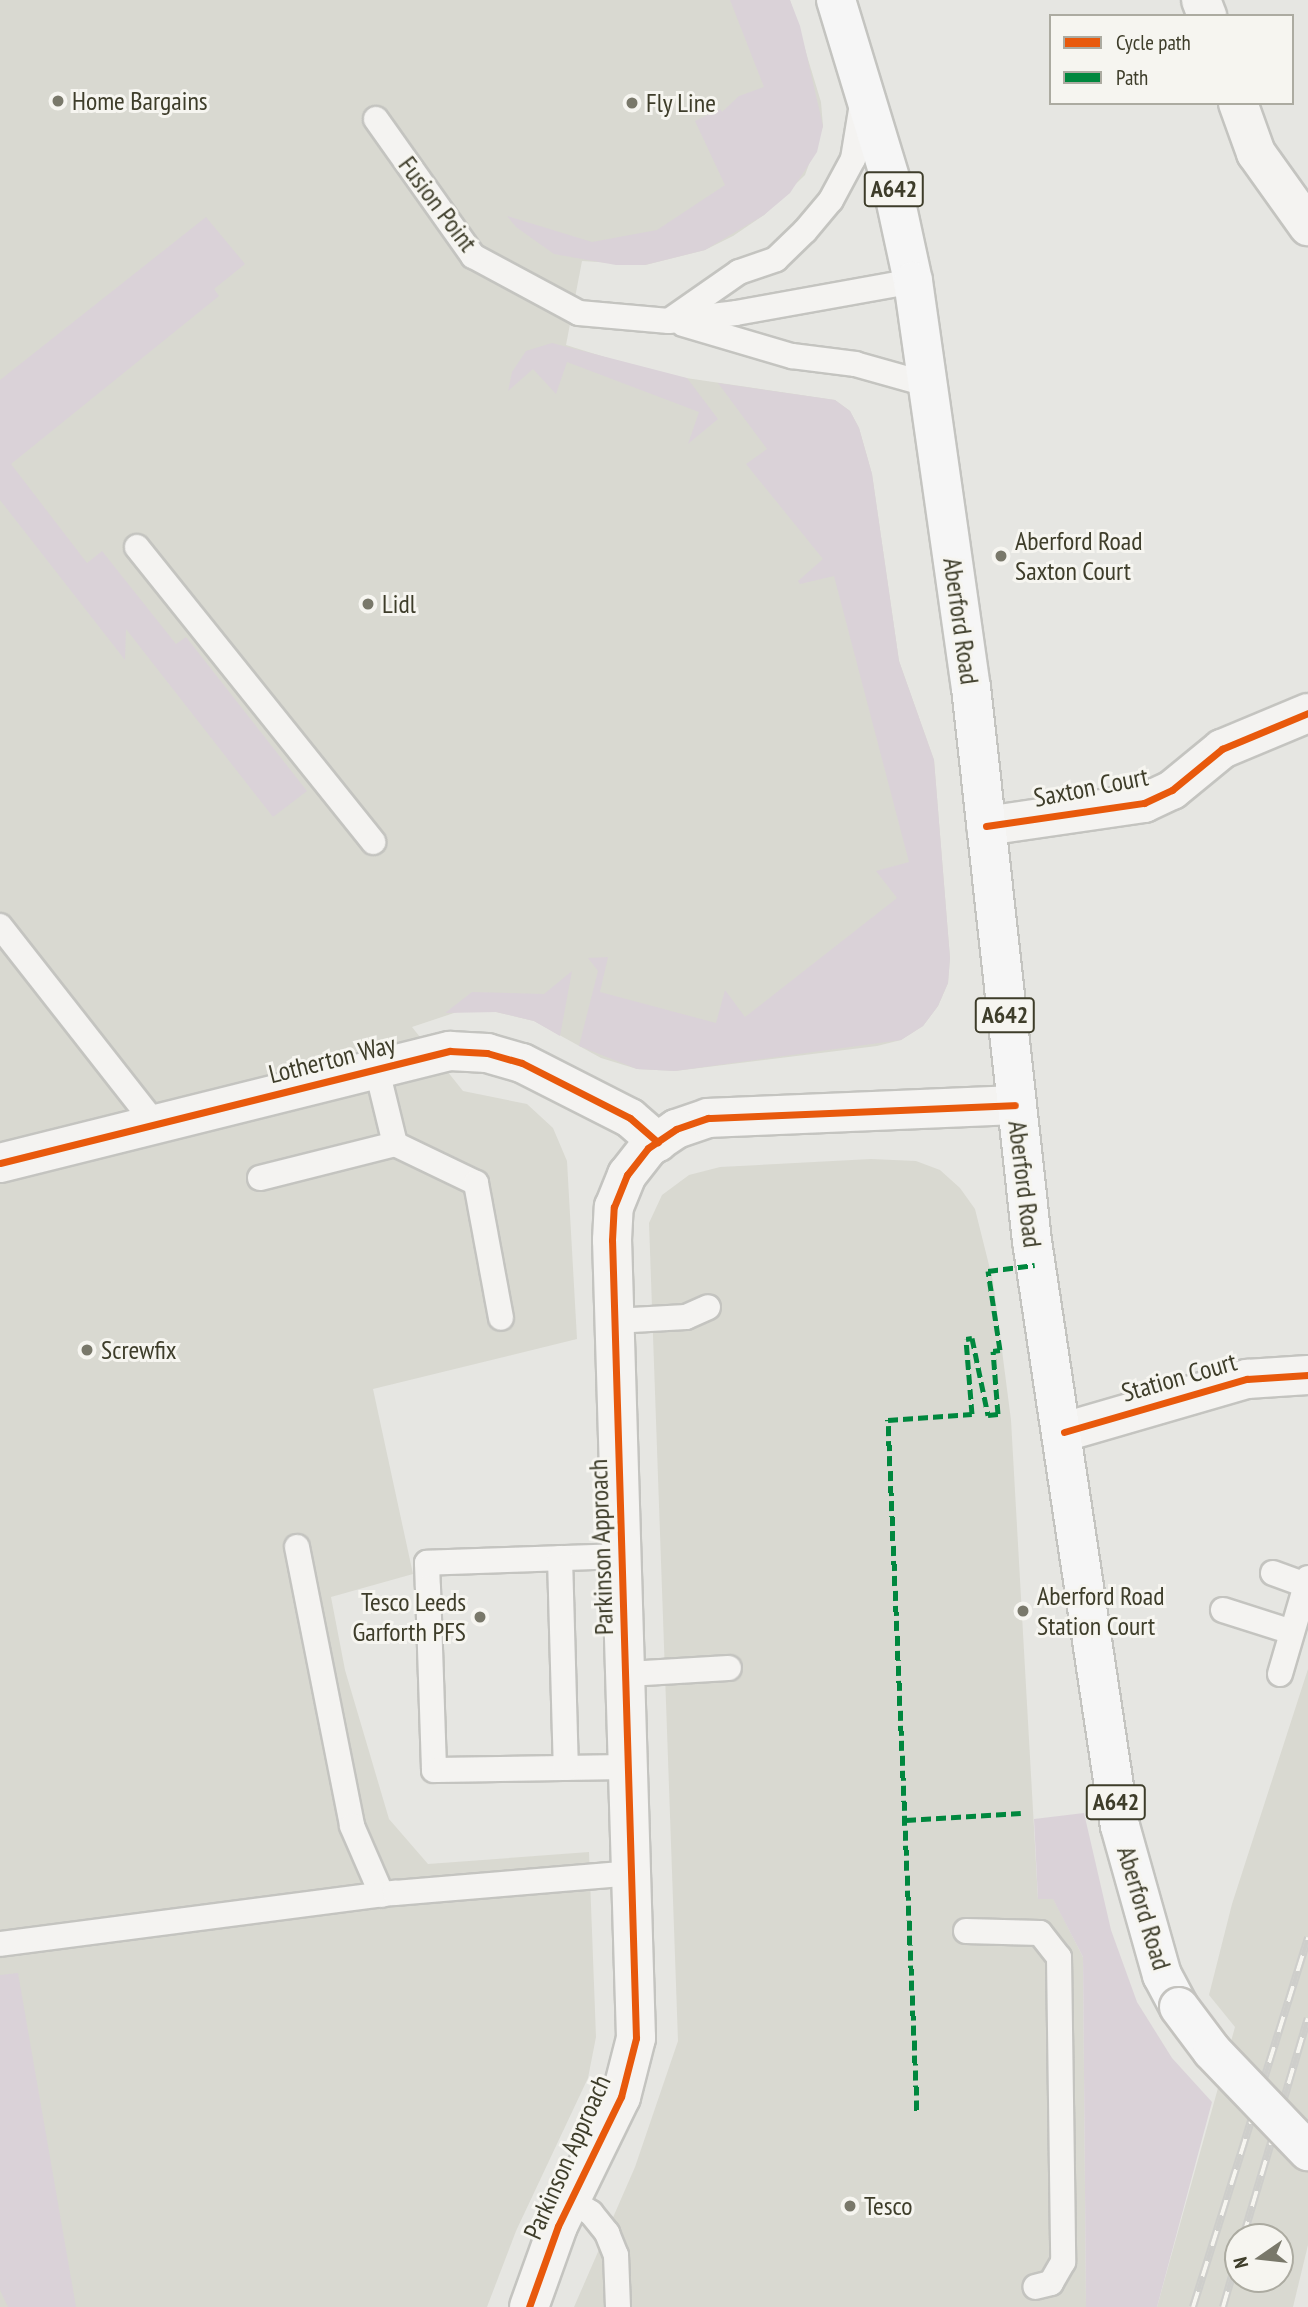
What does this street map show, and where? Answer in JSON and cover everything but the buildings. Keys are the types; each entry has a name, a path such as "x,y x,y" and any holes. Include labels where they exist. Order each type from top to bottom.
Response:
{"main road":[{"name":"Aberford Road","path":"835,0 901,215 913,281 986,826 1015,1105 1120,1826 1162,1975 1179,2007 1212,2051 1308,2151"}],"street":[{"path":"1239,105 1256,153 1308,226"},
{"name":"Saxton Court","path":"986,826 1144,803 1172,790 1222,749 1308,713"},
{"name":"Lotherton Way","path":"0,1163 450,1051 499,1056 577,1090 630,1118 658,1142"},
{"name":"Parkinson Approach","path":"529,2307 571,2200 617,2107 636,2038 614,1321 614,1207 627,1175 658,1142 676,1129 708,1118 1015,1105"},
{"name":"Station Court","path":"1064,1432 1247,1379 1308,1375"}],"lane":[{"path":"669,321 739,272 776,259 831,201 853,159 864,89"},
{"name":"Fusion Point","path":"376,119 473,256 579,313 669,321 792,356 855,365 926,384"},
{"name":"Fusion Point","path":"669,321 736,313 913,281"},
{"path":"137,547 373,842"},
{"path":"0,926 156,1125"},
{"path":"377,1070 395,1144"},
{"path":"260,1178 395,1144 476,1183 501,1318"},
{"path":"614,1321 687,1317 708,1307"},
{"path":"296,1547 352,1826 382,1895"},
{"path":"623,1556 427,1563 434,1770 629,1767"},
{"path":"560,1558 566,1768"},
{"path":"1273,1573 1307,1581 1279,1674"},
{"path":"1223,1610 1292,1632"},
{"path":"626,1674 729,1668"},
{"path":"0,1944 382,1895 633,1873"},
{"path":"966,1931 1040,1933 1056,1947 1059,1956 1063,2262 1051,2283 1035,2287"},
{"path":"571,2200 607,2232 616,2255 618,2307"}],"shaded area":[{"path":"0,0 790,0 821,102 823,126 805,175 764,215 733,236 705,250 645,265 582,261 566,345 659,374 835,400 850,411 859,428 872,474 899,661 934,760 950,958 948,983 938,1006 923,1026 901,1040 877,1046 675,1071 637,1069 601,1058 534,1021 496,1012 457,1012 412,1027 463,1091 527,1104 553,1128 567,1161 577,1339 373,1389 413,1574 331,1597 345,1670 389,1819 428,1864 589,1852 596,2037 588,2078 516,2231 487,2307 0,2307"},
{"path":"730,0 790,0 800,26 823,126 817,152 790,193 764,215 705,250 645,265 616,265 554,254 516,227 507,216 592,242 657,230 725,185 695,121 720,109 722,112 739,96 764,87"},
{"path":"206,217 245,264 214,289 219,296 11,464 87,563 102,551 176,644 186,637 307,791 273,817 126,629 125,660 0,500 0,380"},
{"path":"552,343 687,378 718,419 688,444 699,412 567,362 556,394 533,369 508,391 512,372 526,351"},
{"path":"718,383 835,400 850,411 859,428 872,474 899,661 934,760 950,958 948,983 938,1006 923,1026 901,1040 675,1071 637,1069 579,1046 598,971 588,958 608,957 600,992 716,1023 725,990 745,1017 897,898 876,871 909,862 834,576 800,584 798,581 823,559 746,464 767,449"},
{"path":"572,971 560,1036 534,1021 496,1012 445,1013 472,992 544,994"},
{"path":"871,1159 916,1161 940,1170 960,1188 975,1209 993,1281 1011,1420 1038,1899 1053,1898 1083,1957 1086,2307 574,2307 635,2167 678,2041 649,1223 662,1195 689,1175 720,1167"},
{"path":"1308,1669 1308,2245 1293,2307 1157,2307 1235,2027 1209,1995 1232,1904"},
{"path":"1084,1813 1111,1930 1137,2002 1172,2058 1212,2102 1157,2307 1086,2307 1083,1957 1053,1899 1038,1899 1034,1819"},
{"path":"18,1973 76,2307 8,2307 0,2290 0,1975"}],"railway":[{"path":"1193,2307 1308,1937"},
{"path":"1247,2223 1308,2018"},
{"path":"1223,2307 1227,2293"}],"marked path":[{"path":"917,2110 888,1420 972,1414 966,1339 972,1338 988,1415 998,1414 993,1351 1000,1350 988,1271 1035,1265"},
{"path":"906,1820 1021,1813"}],"cycle path":[{"path":"986,826 1144,803 1172,790 1222,749 1308,713"},
{"path":"0,1163 450,1051 487,1053 522,1063 630,1118 658,1142"},
{"path":"529,2307 558,2226 621,2097 636,2038 612,1240 614,1207 627,1175 648,1148 676,1129 708,1118 1015,1105"},
{"path":"1064,1432 1247,1379 1308,1375"}],"place":[{"name":"Home Bargains","path":"58,101"},
{"name":"Fly Line","path":"632,103"},
{"name":"Aberford Road Saxton Court","path":"1001,556"},
{"name":"Lidl","path":"368,604"},
{"name":"Screwfix","path":"87,1350"},
{"name":"Aberford Road Station Court","path":"1023,1611"},
{"name":"Tesco Leeds Garforth PFS","path":"480,1617"},
{"name":"Tesco","path":"850,2206"}]}
